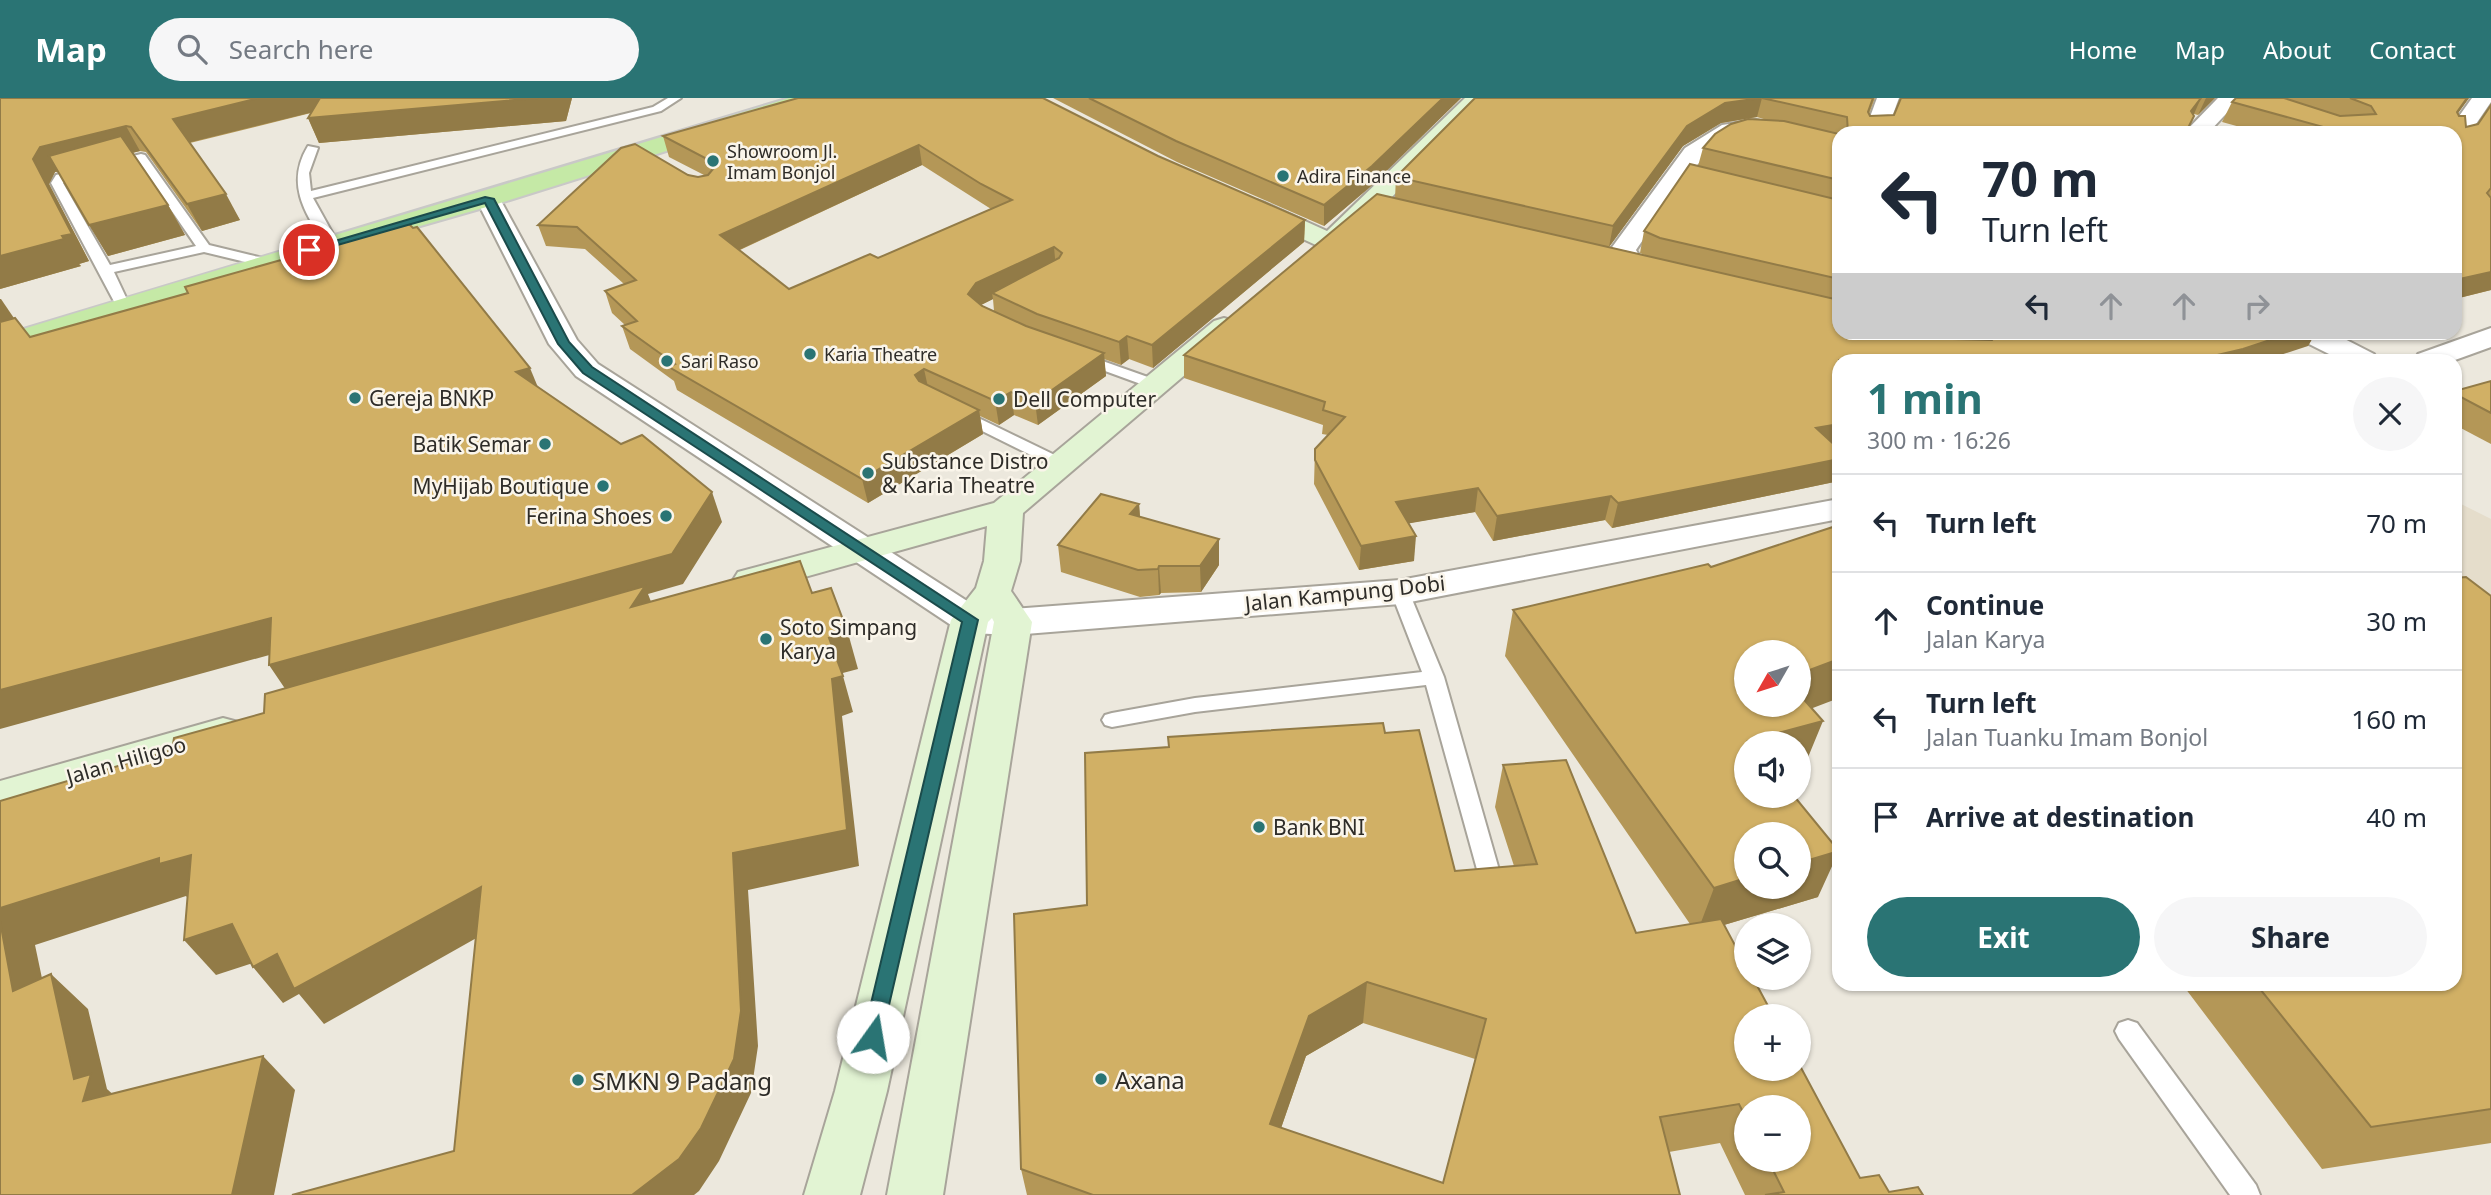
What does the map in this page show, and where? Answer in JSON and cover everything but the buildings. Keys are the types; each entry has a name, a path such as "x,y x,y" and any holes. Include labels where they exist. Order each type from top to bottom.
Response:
{"main road":[{"path":"0,345 331,243 488,199 812,98"},
{"path":"1229,196 1317,249 1383,206 1477,98"},
{"path":"711,592 1006,510 1246,308"},
{"path":"832,1195 861,1091 942,741 992,611 1002,561 1006,510"},
{"path":"926,1184 991,741 992,611"},
{"name":"Jalan Hiligoo","path":"0,797 255,723"},
{"path":"942,741 991,741"}],"street":[{"path":"1878,126 1888,98"},
{"path":"2202,126 2230,98"},
{"path":"2462,128 2483,98"},
{"path":"1631,263 1623,256 1623,250 1693,153 1730,130 1756,127 1832,144"},
{"path":"642,149 668,168"},
{"path":"1679,174 1706,181"},
{"path":"488,199 564,344 587,370 858,549 992,611"},
{"path":"1605,257 1685,277"},
{"path":"2445,354 2491,337"},
{"path":"2323,340 2350,354"},
{"name":"Jalan Kampung Dobi","path":"992,611 1400,592 1832,510"}],"lane":[{"path":"304,197 562,134 657,108 676,98"},
{"path":"312,148 305,159 304,197 331,243"},
{"path":"123,306 57,183 60,177 141,158 204,248"},
{"path":"106,270 204,248 266,263"},
{"path":"1069,354 1154,384"},
{"path":"942,405 1059,463"},
{"path":"1400,592 1434,677 1494,891"},
{"path":"1112,720 1195,705 1434,677"},
{"path":"2128,1031 2246,1195"}],"shaded area":[{"path":"2462,504 2491,519 2491,616 2462,600"}],"place":[{"name":"Showroom Jl. Imam Bonjol","path":"713,161"},
{"name":"Adira Finance","path":"1283,176"},
{"name":"Karia Theatre","path":"810,354"},
{"name":"Sari Raso","path":"667,361"},
{"name":"Gereja BNKP","path":"355,398"},
{"name":"Dell Computer","path":"999,399"},
{"name":"Batik Semar","path":"545,444"},
{"name":"Substance Distro & Karia Theatre","path":"868,473"},
{"name":"MyHijab Boutique","path":"603,486"},
{"name":"Ferina Shoes","path":"666,516"},
{"name":"Soto Simpang Karya","path":"766,639"},
{"name":"Bank BNI","path":"1259,827"},
{"name":"Axana","path":"1101,1079"},
{"name":"SMKN 9 Padang","path":"578,1080"}],"route":[{"path":"309,250 488,199 564,344 587,370 970,620 873,1037"}]}
